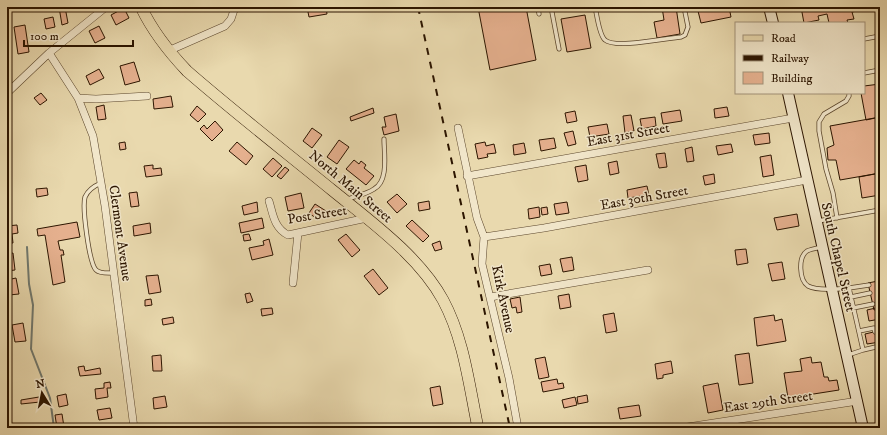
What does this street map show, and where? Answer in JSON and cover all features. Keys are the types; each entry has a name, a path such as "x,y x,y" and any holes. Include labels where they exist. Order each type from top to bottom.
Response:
{"main road":[{"name":"North Main Street","path":"142,7 156,34 168,51 187,71 367,218 414,260 431,280 443,300 454,324 461,348 478,428"}],"street":[{"path":"7,93 49,53 106,7"},
{"path":"168,51 225,26 231,19 235,7"},
{"path":"769,7 773,22"},
{"name":"Clermont Avenue","path":"49,53 78,98 93,136 102,183 134,428"},
{"name":"South Chapel Street","path":"788,94 863,428"},
{"path":"78,98 96,99 147,96"},
{"name":"East 31st Street","path":"467,176 793,118"},
{"name":"Kirk Avenue","path":"458,128 477,218 484,237 482,264 509,378 518,428"},
{"name":"East 30th Street","path":"484,237 544,228 808,180"},
{"name":"Post Street","path":"269,201 277,226 288,235 367,218"},
{"path":"293,283 298,233"},
{"path":"490,297 512,292 648,270"},
{"name":"East 29th Street","path":"681,428 858,402"},
{"path":"731,420 732,428"},
{"path":"7,421 8,428"}],"lane":[{"path":"538,7 539,14"},
{"path":"559,49 551,8 565,7"},
{"path":"595,7 602,35 605,40 611,43 625,44 685,35 688,27 684,7"},
{"path":"865,39 880,36"},
{"path":"865,73 880,70"},
{"path":"837,218 833,193 826,169 819,131 819,122 824,114 846,101 849,94"},
{"path":"346,201 375,189 381,183 384,174 384,140"},
{"path":"102,183 92,187 85,196 85,220 95,269 99,272 114,273"},
{"path":"816,222 880,210"},
{"path":"822,247 808,251 804,254 801,265 803,279 808,286 832,290 869,285"},
{"path":"849,288 864,350"},
{"path":"851,296 870,293"},
{"path":"853,308 873,304"},
{"path":"859,331 875,329"},
{"path":"847,355 878,345"}],"building":[{"path":"10,7 21,7 22,9 10,10"},
{"path":"59,7 65,7 68,23 62,25"},
{"path":"307,7 326,7 327,14 309,17"},
{"path":"478,7 526,7 536,60 490,70"},
{"path":"662,7 676,7 680,34 657,38 654,22 664,20"},
{"path":"697,7 729,7 731,17 701,23"},
{"path":"801,7 879,7 852,12 854,19 847,20 848,22 829,22 827,14 818,16 819,20 804,22"},
{"path":"124,8 129,18 116,25 111,15"},
{"path":"585,15 591,48 567,52 561,19"},
{"path":"53,17 55,27 46,29 44,19"},
{"path":"25,25 29,52 18,54 14,27"},
{"path":"99,26 105,38 95,43 89,31"},
{"path":"134,62 140,81 125,85 120,66"},
{"path":"99,69 104,78 90,85 86,76"},
{"path":"880,84 880,117 866,120 861,94 865,94 865,86"},
{"path":"41,93 47,100 40,105 34,98"},
{"path":"171,96 173,107 154,109 153,99"},
{"path":"104,105 106,119 98,120 96,107"},
{"path":"197,106 206,114 198,122 190,115"},
{"path":"727,107 729,116 715,118 714,109"},
{"path":"373,108 374,113 351,121 350,117"},
{"path":"680,110 682,121 663,124 661,113"},
{"path":"575,111 577,121 567,123 565,113"},
{"path":"396,114 399,131 384,135 382,127 386,127 384,117"},
{"path":"631,115 634,131 625,133 623,116"},
{"path":"655,117 656,126 642,129 640,119"},
{"path":"880,117 880,173 840,180 836,160 828,160 827,148 834,145 830,126"},
{"path":"215,121 223,130 212,141 200,129 204,125 207,129"},
{"path":"607,124 609,134 590,137 588,127"},
{"path":"312,128 322,135 312,148 303,141"},
{"path":"573,131 576,144 568,146 564,133"},
{"path":"769,133 770,143 755,145 753,135"},
{"path":"554,138 556,148 541,151 539,140"},
{"path":"339,140 349,147 337,164 327,157"},
{"path":"125,142 126,149 120,150 119,143"},
{"path":"237,142 253,156 246,165 229,151"},
{"path":"485,142 486,146 494,144 496,153 487,154 488,157 478,159 475,144"},
{"path":"524,143 526,153 514,155 513,145"},
{"path":"731,144 733,152 718,155 716,146"},
{"path":"692,147 694,161 687,162 685,149"},
{"path":"665,153 667,167 659,168 656,154"},
{"path":"771,155 774,175 763,177 760,157"},
{"path":"273,158 282,166 272,177 263,169"},
{"path":"354,160 359,164 361,161 366,165 364,168 374,176 366,185 346,169"},
{"path":"617,161 619,173 610,175 608,163"},
{"path":"153,165 153,169 161,168 162,175 146,177 144,166"},
{"path":"586,165 588,180 578,182 575,167"},
{"path":"285,167 289,170 281,179 277,176"},
{"path":"880,173 880,195 862,198 859,177"},
{"path":"714,174 715,183 705,185 703,176"},
{"path":"647,186 649,195 628,198 627,190"},
{"path":"47,188 48,195 37,197 36,189"},
{"path":"137,192 139,206 131,207 129,193"},
{"path":"301,193 304,208 288,211 285,197"},
{"path":"397,194 407,204 397,213 387,202"},
{"path":"429,201 430,209 419,211 418,203"},
{"path":"257,202 258,212 244,215 242,206"},
{"path":"567,202 569,213 556,215 554,204"},
{"path":"315,204 326,211 322,217 320,215 317,219 309,213"},
{"path":"539,207 540,217 529,219 528,209"},
{"path":"547,207 548,214 542,215 541,208"},
{"path":"797,214 799,226 777,230 774,218"},
{"path":"262,218 264,228 241,233 239,223"},
{"path":"412,220 429,236 423,242 406,226"},
{"path":"77,222 80,237 58,241 60,250 63,250 64,255 61,255 65,282 53,285 45,235 38,236 37,229"},
{"path":"150,223 151,233 134,236 133,226"},
{"path":"17,225 18,233 12,234 13,243 7,243 7,226"},
{"path":"249,234 251,240 244,241 243,235"},
{"path":"346,234 360,250 352,257 338,240"},
{"path":"269,239 273,255 252,260 249,248 264,245 263,241"},
{"path":"440,241 442,249 435,251 432,244"},
{"path":"746,249 748,263 737,265 735,250"},
{"path":"13,253 15,270 7,271 7,254"},
{"path":"572,257 574,270 563,272 560,259"},
{"path":"782,262 785,279 772,281 768,264"},
{"path":"550,264 552,274 541,276 539,266"},
{"path":"373,269 388,288 379,295 364,276"},
{"path":"158,275 161,292 149,294 146,276"},
{"path":"16,278 19,294 9,295 7,280"},
{"path":"878,281 880,289 880,309 874,310 868,283"},
{"path":"250,293 253,301 247,303 245,294"},
{"path":"569,294 571,307 560,309 558,296"},
{"path":"520,297 522,312 517,313 516,307 512,308 510,299"},
{"path":"151,299 152,305 145,306 145,300"},
{"path":"880,307 880,319 869,321 867,310"},
{"path":"272,308 273,314 262,316 261,309"},
{"path":"614,313 617,331 606,333 603,315"},
{"path":"774,315 775,321 782,319 786,341 757,346 754,318"},
{"path":"173,317 174,323 163,325 162,319"},
{"path":"880,317 880,342 867,344 865,334 878,331 876,318"},
{"path":"23,323 26,341 15,342 12,325"},
{"path":"749,353 753,383 739,385 735,355"},
{"path":"161,355 162,371 153,371 152,356"},
{"path":"545,357 549,377 539,379 535,359"},
{"path":"811,357 812,363 821,362 824,377 828,377 829,381 837,380 839,390 788,398 784,373 802,371 800,359"},
{"path":"671,361 673,373 663,375 663,378 657,379 655,364"},
{"path":"84,366 85,371 100,368 101,374 80,376 78,367"},
{"path":"557,379 558,384 563,383 564,388 543,392 541,382"},
{"path":"110,382 111,388 107,388 108,397 96,399 95,389 104,388 104,383"},
{"path":"718,383 723,410 708,413 703,386"},
{"path":"440,386 443,404 433,406 430,388"},
{"path":"66,394 68,405 59,407 57,396"},
{"path":"587,395 588,402 578,404 577,397"},
{"path":"165,396 167,407 154,409 153,398"},
{"path":"39,397 40,402 21,404 21,400"},
{"path":"575,397 577,405 564,408 562,400"},
{"path":"639,405 641,416 620,419 618,408"},
{"path":"110,408 112,418 99,420 97,410"},
{"path":"62,414 64,427 57,428 55,415"}],"waterway":[{"path":"27,247 29,284 33,305 31,349 50,398 54,428"}],"railway":[{"path":"418,7 510,428"}]}
